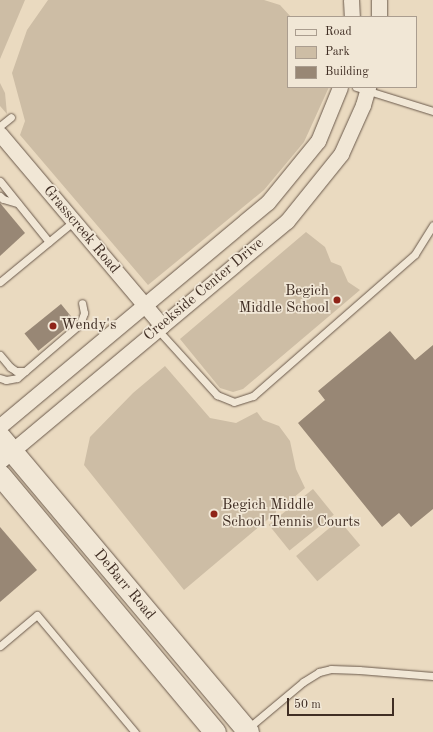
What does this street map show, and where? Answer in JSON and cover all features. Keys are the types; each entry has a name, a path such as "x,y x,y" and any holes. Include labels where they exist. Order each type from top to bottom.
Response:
{"main road":[{"name":"DeBarr Road","path":"4,450 246,731"},
{"name":"DeBarr Road","path":"0,475 215,732"}],"street":[{"path":"351,0 352,16"},
{"path":"379,0 379,16"},
{"name":"Creekside Center Drive","path":"0,426 268,202 292,175 318,141 340,88"},
{"name":"Creekside Center Drive","path":"4,450 160,328 287,221 313,192 341,154 364,88"},
{"name":"Grasscreek Road","path":"0,134 145,306 160,328"}],"lane":[{"path":"364,88 433,111"},
{"path":"0,126 11,117"},
{"path":"0,181 49,242"},
{"path":"0,196 3,199 17,203"},
{"path":"0,282 74,221"},
{"path":"160,328 217,395 234,402 253,396 416,254 433,225"},
{"path":"0,378 12,380 25,371 80,324 84,313 82,303"},
{"path":"0,355 10,367 16,371 25,371"},
{"path":"0,646 37,615 135,732"},
{"path":"246,731 303,682 319,672 331,669 433,676"}],"green space":[{"path":"0,0 25,0 0,59"},
{"path":"48,0 264,0 280,5 290,16 287,16 287,88 329,88 304,142 264,190 148,285 20,135 25,121 12,73 27,30"},
{"path":"0,83 5,93 7,114 0,106"},
{"path":"306,232 325,247 331,262 341,266 348,282 360,290 243,389 233,392 220,388 180,339"},
{"path":"165,366 210,418 236,423 257,412 263,420 279,426 290,441 296,469 305,488 184,590 84,465 90,437 133,393"},
{"path":"313,489 334,515 289,551 269,525"},
{"path":"339,520 360,545 317,581 296,556"}],"building":[{"path":"0,203 25,233 0,256"},
{"name":"Wendy's","path":"61,304 75,321 38,351 24,334"},
{"path":"390,331 415,360 433,345 433,509 411,527 399,513 382,527 298,423 325,400 318,391"},
{"path":"0,527 37,570 0,602"}],"place":[{"name":"Begich Middle School","path":"337,300"},
{"name":"Wendy's","path":"53,326"},
{"name":"Begich Middle School Tennis Courts","path":"214,514"}]}
